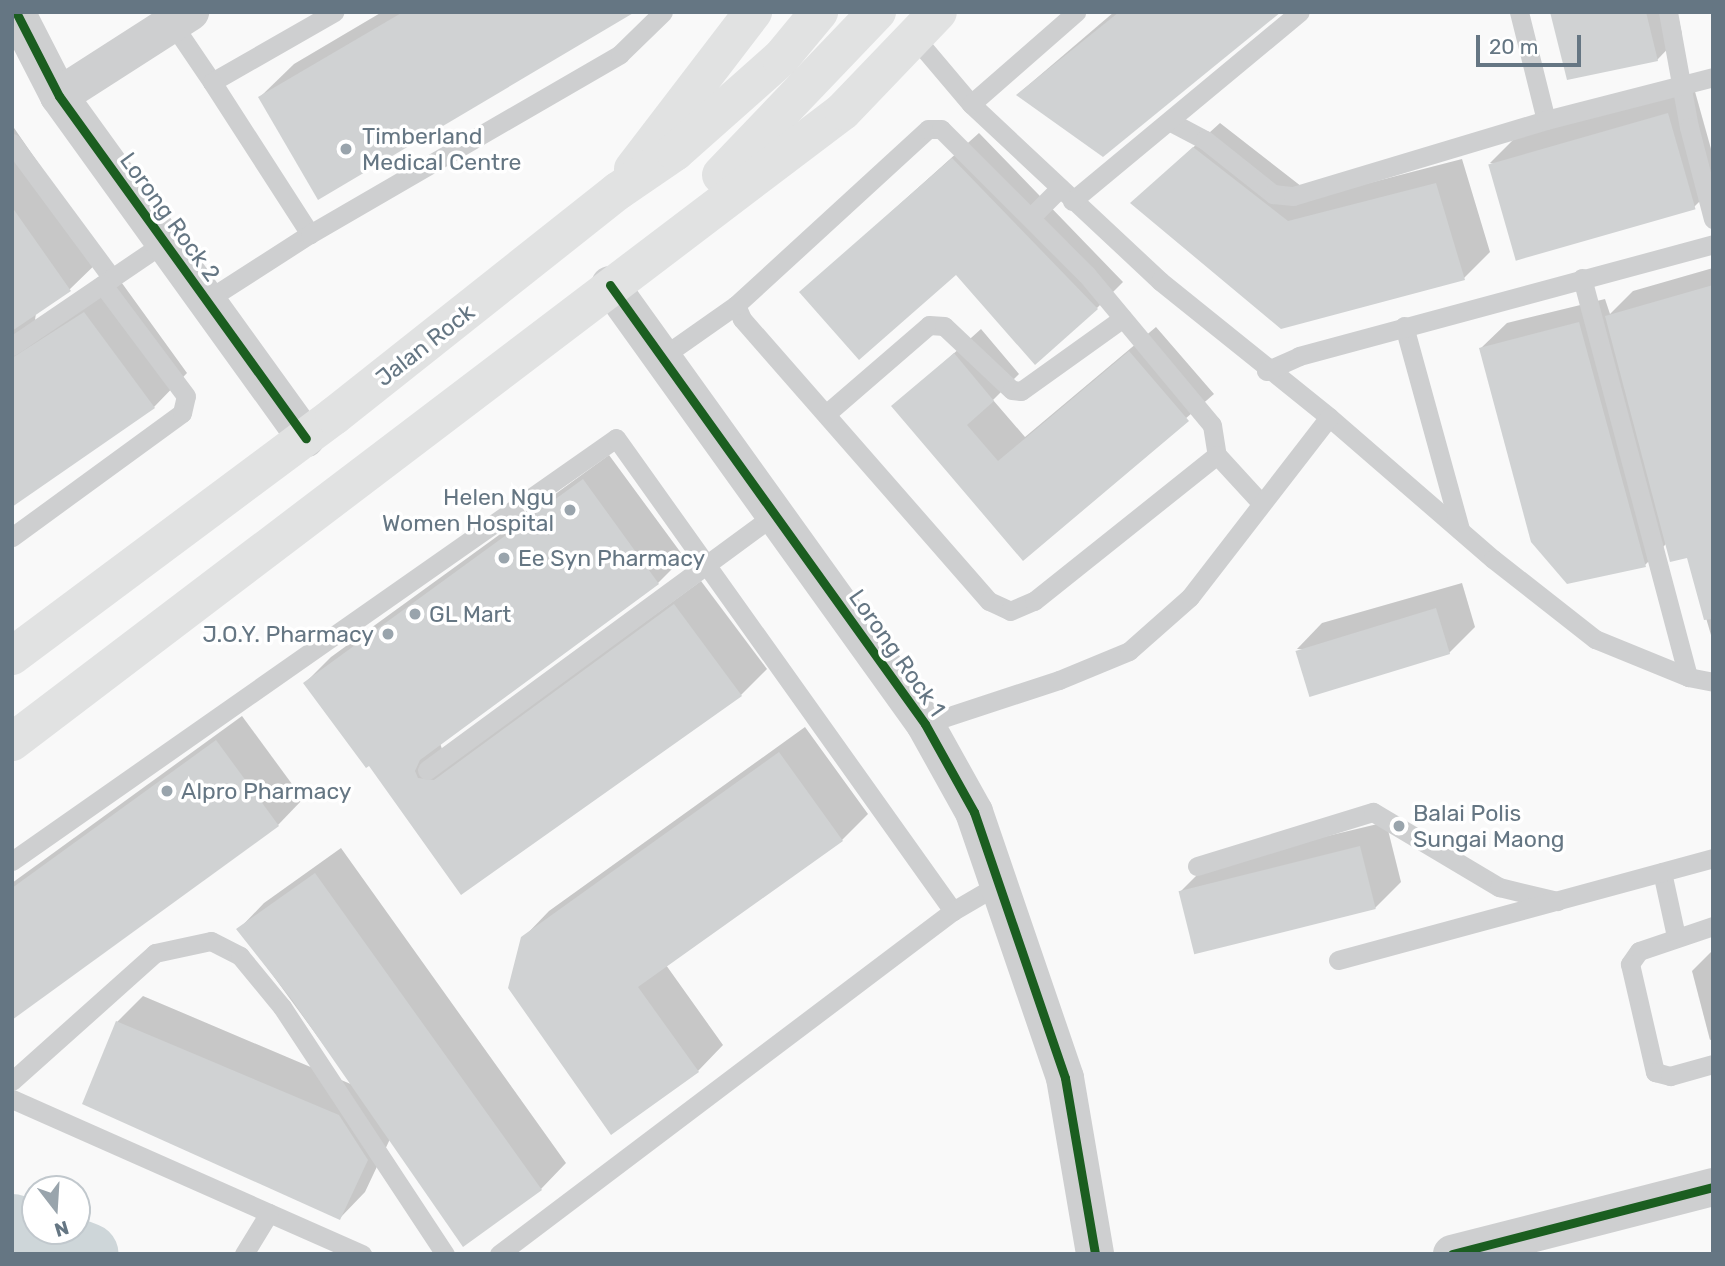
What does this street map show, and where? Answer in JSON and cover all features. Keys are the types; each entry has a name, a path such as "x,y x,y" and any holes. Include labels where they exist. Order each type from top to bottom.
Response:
{"main road":[{"path":"618,191 753,12"},
{"name":"Jalan Rock","path":"12,656 306,438 618,191 675,152 771,67 819,12"},
{"path":"610,285 777,120 877,12"},
{"path":"12,742 610,285 843,111 927,26"}],"street":[{"name":"Lorong Rock 2","path":"16,12 59,96 162,244 207,300 306,438"},
{"path":"59,96 181,18"},
{"name":"Lorong Rock 1","path":"610,285 925,724 974,812 1001,883 1065,1078 1095,1254"},
{"path":"1452,1254 1713,1187"}],"lane":[{"path":"212,82 334,12"},
{"path":"207,300 310,234 620,54 663,12"},
{"path":"971,104 1076,12"},
{"path":"1031,217 1169,121 1300,12"},
{"path":"1519,12 1546,120"},
{"path":"1668,12 1679,86 1713,219"},
{"path":"181,18 212,82 310,234"},
{"path":"927,26 971,104 1066,194 1266,370 1329,417 1460,530 1595,639 1688,677 1713,682"},
{"path":"1169,121 1205,140 1273,194 1293,197 1546,120 1713,77"},
{"path":"662,357 736,305 928,129 950,135 1031,217 1124,318 1212,425 1217,455 1261,503"},
{"path":"12,143 186,396 182,413 12,537"},
{"path":"12,346 162,244"},
{"path":"1266,370 1299,356 1404,326 1713,244"},
{"path":"1582,278 1688,677"},
{"path":"736,305 742,319 989,601 1010,611 1034,601 1217,455"},
{"path":"826,414 929,325 944,326 1012,390 1021,391 1124,318"},
{"path":"1404,326 1460,530"},
{"path":"925,724 1059,680 1129,651 1190,597 1329,417"},
{"path":"12,861 616,438 953,911"},
{"path":"427,770 775,513"},
{"path":"1197,866 1373,812 1499,887 1557,901"},
{"path":"1338,960 1713,858"},
{"path":"1662,872 1676,936"},
{"path":"499,1254 953,911 1001,883"},
{"path":"1713,926 1676,936 1632,955 1655,1072 1670,1076 1713,1064"},
{"path":"12,1081 155,953 211,941 240,956 282,1007 445,1254"},
{"path":"12,1099 362,1254"},
{"path":"244,1254 269,1213"}],"building":[{"name":"Timberland Medical Centre","path":"403,12 635,12 318,200 258,97"},
{"path":"1119,12 1281,12 1103,157 1016,95"},
{"path":"1550,12 1646,12 1658,61 1567,80"},
{"path":"1668,113 1696,209 1516,261 1488,165"},
{"path":"1193,147 1288,221 1436,183 1465,280 1281,329 1130,203"},
{"path":"952,158 1098,309 1035,365 956,275 859,360 799,292"},
{"path":"12,207 71,291 12,331"},
{"path":"1713,285 1713,619 1704,620 1687,558 1670,562 1605,316"},
{"path":"84,312 155,408 12,507 12,358"},
{"path":"1579,322 1646,567 1567,584 1531,542 1479,348"},
{"path":"1129,351 1189,421 1023,561 891,406 954,353 994,401 967,425 998,461"},
{"path":"583,479 659,584 420,760 415,771 418,778 434,780 674,604 742,696 461,895 369,766 366,768 303,683"},
{"path":"1436,608 1450,654 1309,697 1295,651"},
{"path":"216,740 279,826 12,1020 12,888"},
{"path":"779,752 843,841 638,987 699,1072 611,1135 508,988 521,937"},
{"path":"1360,846 1376,909 1194,954 1179,891"},
{"path":"315,873 542,1190 463,1247 292,1000 236,929"},
{"path":"116,1021 339,1115 368,1160 340,1220 82,1104"}],"waterway":[{"path":"12,1225 87,1254"}],"cycle path":[{"path":"16,12 59,96 306,438"},
{"path":"610,285 925,724 974,812 1065,1078 1095,1254"},
{"path":"1452,1254 1713,1187"}],"place":[{"name":"Timberland Medical Centre","path":"346,149"},
{"name":"Helen Ngu Women Hospital","path":"570,510"},
{"name":"Ee Syn Pharmacy","path":"504,558"},
{"name":"GL Mart","path":"415,614"},
{"name":"J.O.Y. Pharmacy","path":"388,634"},
{"name":"Alpro Pharmacy","path":"167,791"},
{"name":"Balai Polis Sungai Maong","path":"1399,826"}]}
